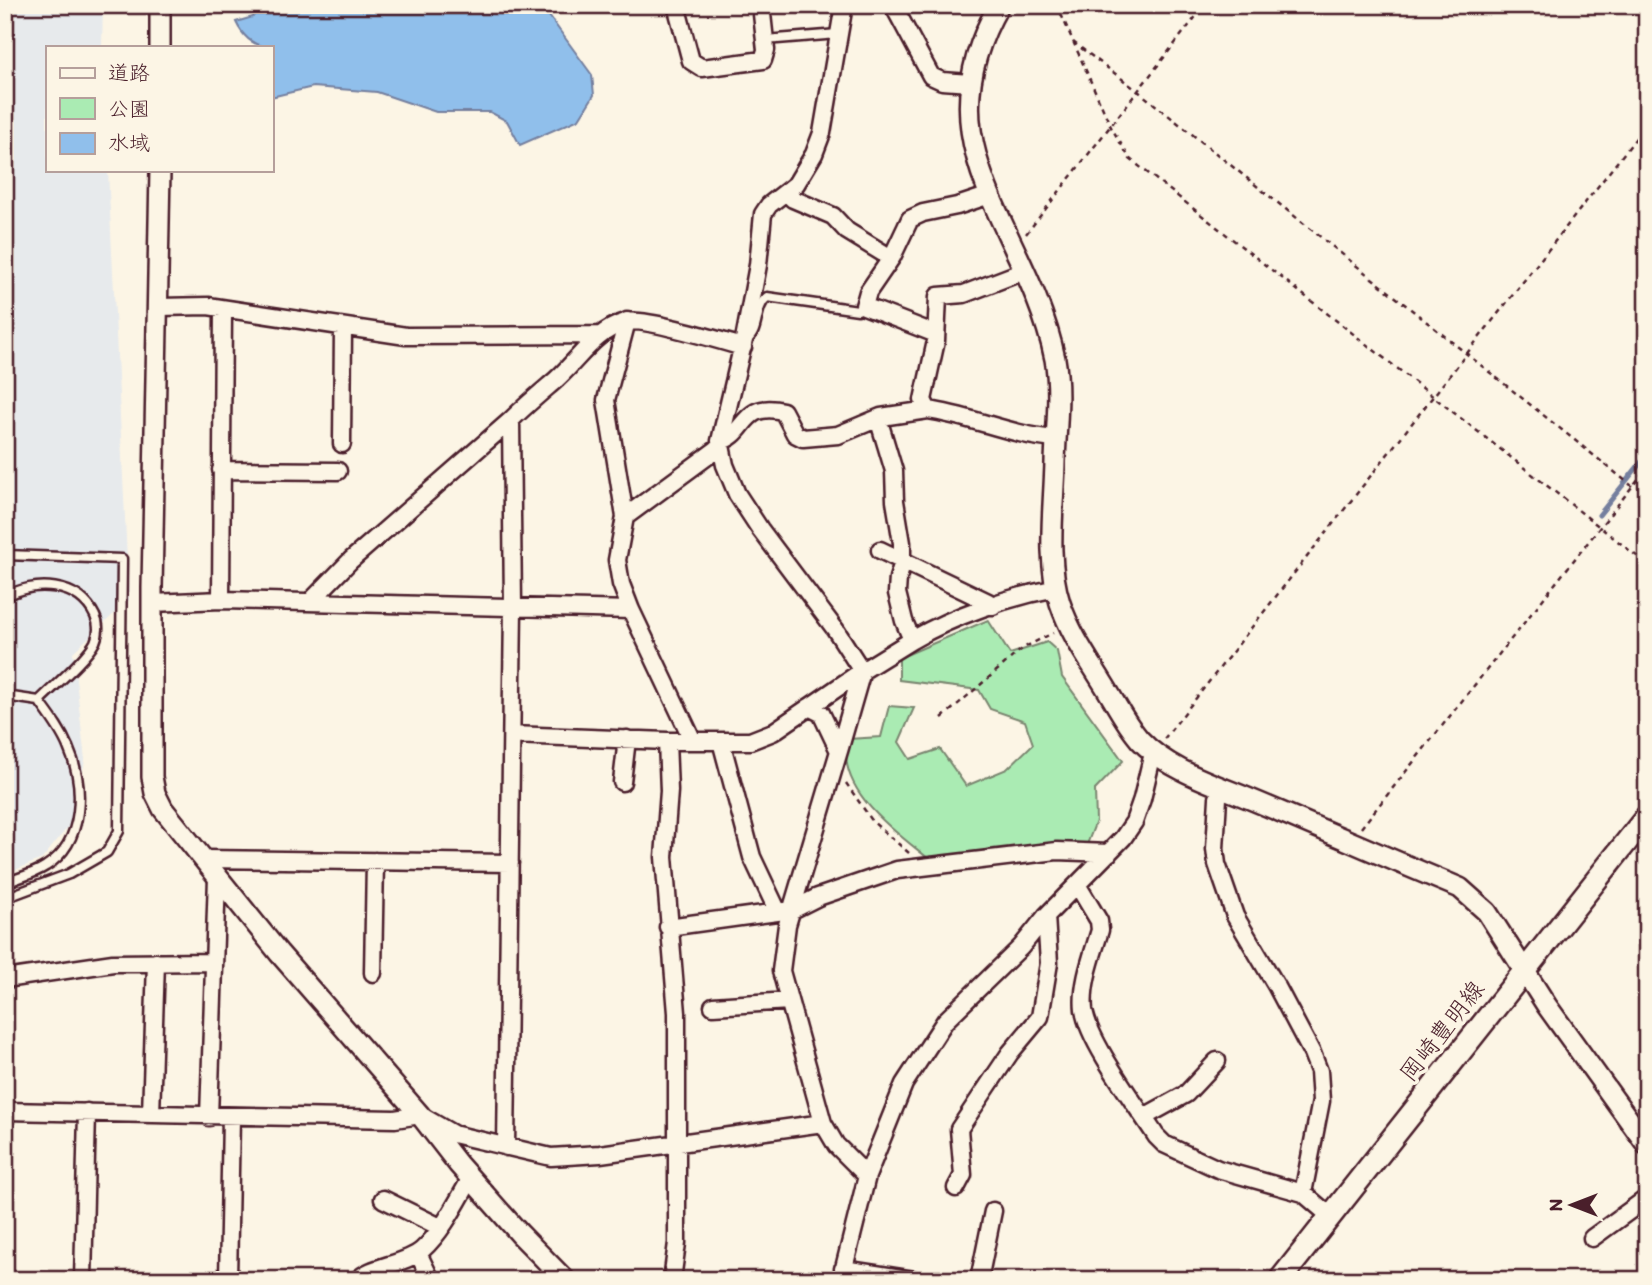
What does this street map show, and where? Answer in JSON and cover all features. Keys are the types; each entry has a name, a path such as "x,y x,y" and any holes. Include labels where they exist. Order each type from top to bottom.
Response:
{"main road":[{"name":"岡崎豊明線","path":"1280,1280 1647,816"}],"street":[{"path":"160,5 160,46"},
{"path":"676,5 691,61 697,67 763,60 766,56 761,5"},
{"path":"844,5 822,133 814,154 796,184 769,205 764,214 758,265 720,444 737,494 835,629 862,671 839,751 785,911 781,971 824,1123 836,1145 867,1176"},
{"path":"893,5 931,76 942,81 970,83"},
{"path":"999,5 983,34 970,83 971,138 977,162 1047,326 1055,363 1053,546 1057,588 1069,625 1082,650 1126,722 1153,753 1223,788 1460,888 1487,912 1524,970 1647,1145"},
{"path":"160,172 153,603 152,776 155,793 163,809 202,859 279,953 420,1115 545,1270 565,1280"},
{"path":"786,192 793,199 833,216 847,231 891,258"},
{"path":"936,334 864,306 868,292 891,258 907,224 915,215 957,206 990,194"},
{"path":"928,410 923,393 936,334 938,296 964,294 1024,271"},
{"path":"159,307 208,306 406,336 600,335"},
{"path":"221,600 223,310"},
{"path":"310,602 351,560 511,420 529,401 552,384 600,335 626,321 743,343"},
{"path":"626,321 606,400 625,517 617,560 621,584 631,610 693,741"},
{"path":"342,444 343,328"},
{"path":"625,517 730,437 747,416 757,410 783,411 795,434 803,438 838,435 878,418 928,410 977,420 1040,438 1056,439"},
{"path":"878,418 894,471 895,501 902,543 897,593 912,640"},
{"path":"506,1147 513,607 511,420"},
{"path":"221,470 338,471"},
{"path":"880,550 993,606"},
{"path":"512,735 627,740 750,741 773,732 862,671 931,629 993,606 1057,588"},
{"path":"153,603 221,600 631,610"},
{"path":"809,707 821,713 839,751"},
{"path":"622,782 627,740"},
{"path":"667,741 669,792 664,857 677,1013 677,1243 672,1280"},
{"path":"721,741 752,857 785,911"},
{"path":"914,1280 842,1274 867,1176 904,1084 944,1021 1021,947 1046,916 1109,853 1134,822 1143,799 1153,753"},
{"path":"1223,788 1218,798 1215,849 1235,916 1283,998 1319,1071 1321,1101 1303,1193"},
{"path":"668,927 785,911 897,870 1056,850 1109,853"},
{"path":"202,859 510,863"},
{"path":"373,973 374,861"},
{"path":"209,1117 212,962 217,877"},
{"path":"1078,886 1099,921 1100,930 1086,986 1084,1008 1089,1026 1102,1053 1156,1136 1164,1144 1218,1169 1303,1193 1330,1216"},
{"path":"956,1188 963,1175 959,1129 1010,1053 1040,1017 1049,963 1046,916"},
{"path":"151,1114 156,962"},
{"path":"5,979 113,963 212,962"},
{"path":"713,1006 789,1001"},
{"path":"1144,1117 1186,1094 1217,1061"},
{"path":"5,1111 395,1119 420,1115 453,1134 551,1157 600,1154 824,1123"},
{"path":"83,1280 87,1112"},
{"path":"228,1280 231,1117"},
{"path":"358,1280 363,1273 392,1266 418,1252 440,1227 471,1178"},
{"path":"1592,1238 1647,1198"},
{"path":"383,1199 440,1227"},
{"path":"979,1280 993,1211"},
{"path":"418,1252 431,1280"}],"lane":[{"path":"765,40 838,34"},
{"path":"743,343 750,340 759,309 767,296 858,310 864,306"},
{"path":"5,555 122,559 119,831 107,852 69,874 5,898"},
{"path":"5,597 36,586 69,591 82,598 91,608 99,625 95,642 39,701"},
{"path":"5,696 39,701 57,726 69,750 77,780 78,813 69,842 60,854 46,866 5,883"}],"path":[{"path":"1057,5 1111,127 1130,159 1647,564"},
{"path":"1012,243 1024,238 1205,5"},
{"path":"1071,40 1138,90 1632,486"},
{"path":"1153,753 1647,124"},
{"path":"1350,841 1647,468"},
{"path":"942,718 1023,648 1069,625"},
{"path":"833,767 873,822 922,866"}],"shaded area":[{"path":"5,5 103,5 102,46 46,46 46,172 108,172 129,600 73,652 85,760 72,822 42,859 5,874"}],"green space":[{"path":"988,620 1010,654 1047,642 1057,651 1062,677 1123,761 1095,790 1096,821 1086,847 929,859 870,807 850,775 846,757 848,739 881,737 889,706 914,708 899,742 910,759 940,749 966,786 1007,769 1033,744 1025,721 990,709 979,690 899,680 899,658"}],"water":[{"path":"260,5 541,5 592,75 594,95 579,119 520,145 507,121 490,112 436,112 377,92 313,87 273,97 273,46 259,45 249,40 236,22 253,17"}],"waterway":[{"path":"1599,515 1647,455"}]}
